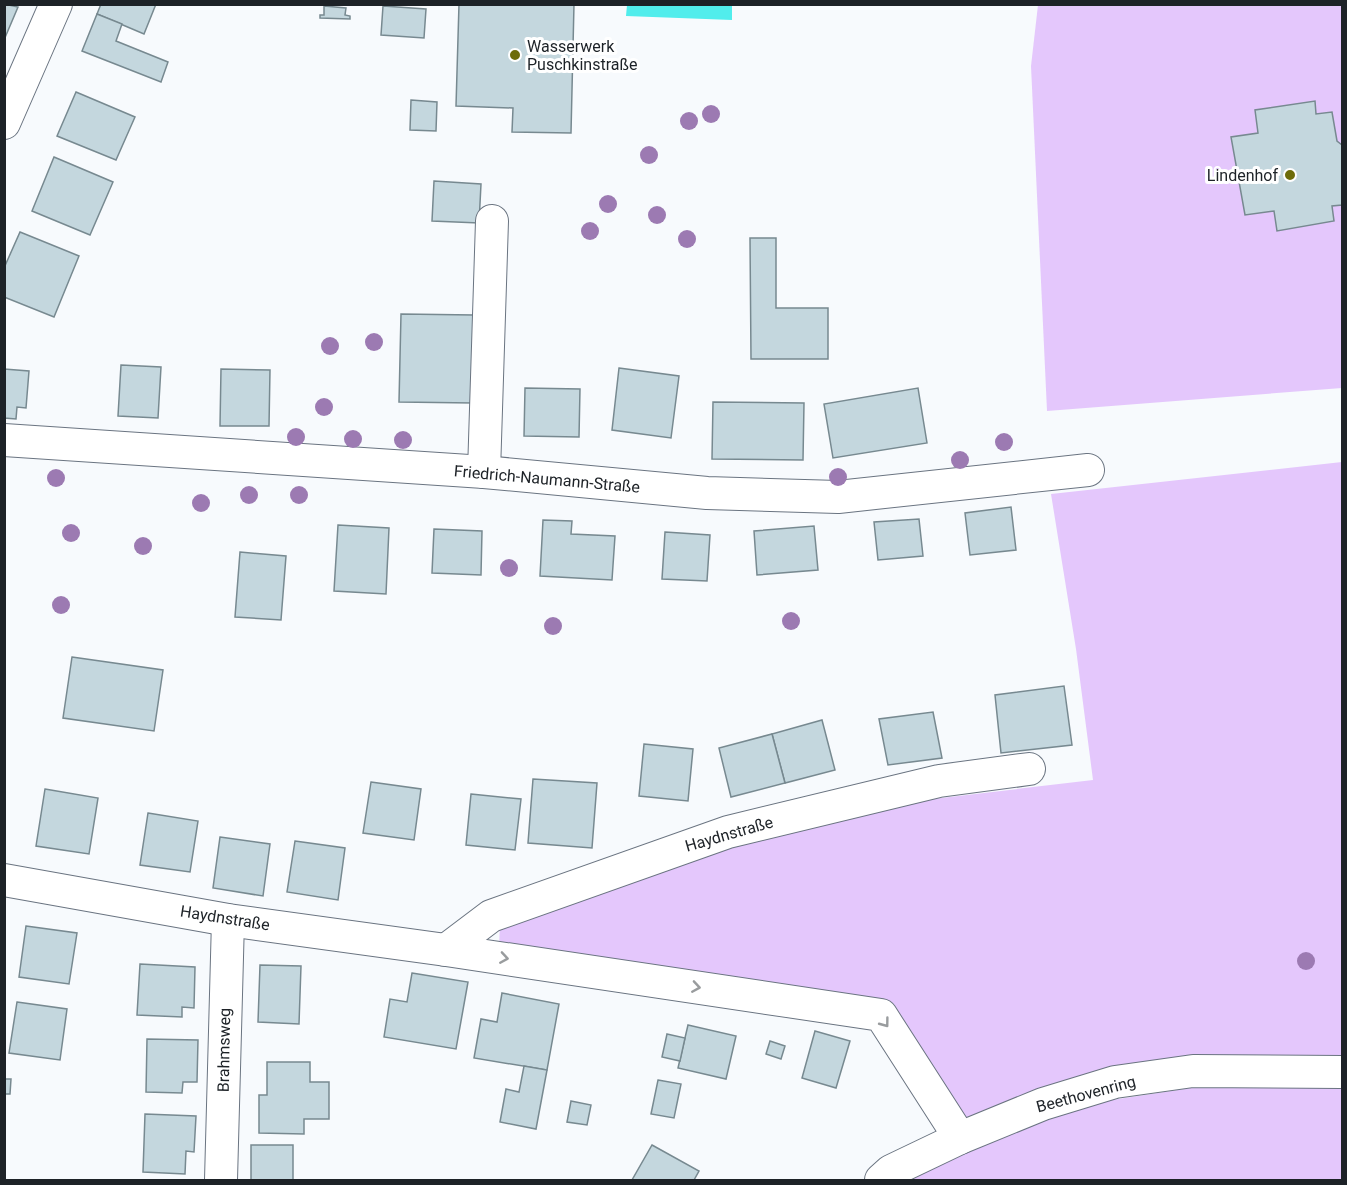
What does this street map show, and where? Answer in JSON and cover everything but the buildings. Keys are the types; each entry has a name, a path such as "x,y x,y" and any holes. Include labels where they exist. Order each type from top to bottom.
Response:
{"street":[{"path":"4,123 56,4"},
{"path":"484,472 492,221"},
{"name":"Friedrich-Naumann-Straße","path":"4,440 484,472 707,493 838,496 1088,470"},
{"name":"Haydnstraße","path":"446,950 491,916 728,831 939,781 1029,769"},
{"name":"Haydnstraße","path":"4,880 228,920 880,1015 960,1138"},
{"name":"Brahmsweg","path":"221,1180 228,920"},
{"name":"Beethovenring","path":"881,1180 891,1171 960,1138 1043,1104 1115,1082 1193,1071 1342,1072"}],"shaded area":[{"path":"1038,5 1342,5 1342,388 1047,411 1031,66"},
{"path":"1342,462 1342,1060 967,1120 893,1003 499,949 500,922 727,843 882,805 1093,780 1076,649 1051,494"},
{"path":"1197,1087 1342,1088 1342,1180 908,1180 981,1144 1051,1118 1112,1100"}],"water":[{"path":"627,5 732,5 732,20 626,16"}],"place":[{"name":"Wasserwerk Puschkinstraße","path":"515,55"},
{"name":"Lindenhof","path":"1290,175"}]}
